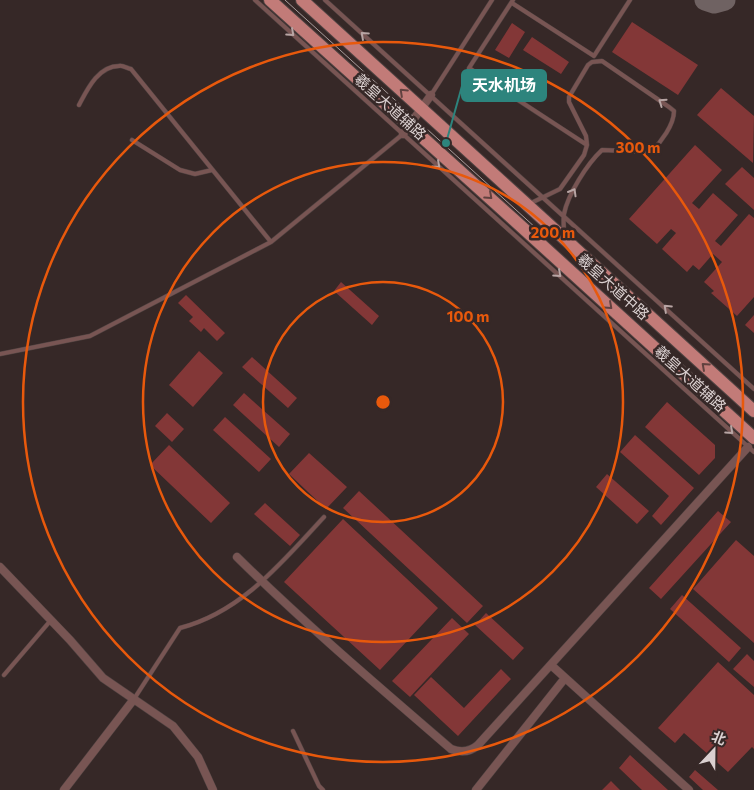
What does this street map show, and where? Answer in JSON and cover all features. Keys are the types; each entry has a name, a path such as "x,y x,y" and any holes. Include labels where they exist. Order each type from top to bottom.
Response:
{"main road":[{"name":"羲皇大道中路","path":"270,0 406,130 514,218 752,446"},
{"name":"羲皇大道中路","path":"302,0 754,411"}],"street":[{"path":"406,130 431,95"},
{"path":"237,557 370,679 451,749 468,751 478,745 752,446"},
{"path":"0,567 103,678 173,726 198,757 213,790"},
{"path":"550,665 690,790"},
{"path":"476,790 565,678"},
{"path":"64,790 134,699"}],"lane":[{"name":"羲皇大道辅路","path":"255,0 406,130"},
{"path":"325,0 754,389"},
{"path":"431,95 492,0"},
{"path":"527,204 560,189 584,155 587,145 586,136 569,102 569,97 630,0"},
{"path":"564,239 564,215 569,196 596,156 602,150 651,152 658,145 674,118 674,111 513,1 469,68 587,145"},
{"path":"588,65 592,62 602,61"},
{"path":"79,105 91,82 105,70 119,65 131,69 271,242"},
{"path":"0,354 90,336 271,242 406,130"},
{"path":"132,140 180,170 195,174 212,170"},
{"path":"134,699 180,628 192,625 236,603 263,582 324,517"},
{"path":"4,676 51,620"},
{"path":"293,731 319,786 323,790"}],"building":[{"path":"632,22 698,65 678,95 612,52"},
{"path":"512,23 525,32 509,58 495,50"},
{"path":"532,37 569,62 561,74 523,50"},
{"path":"721,88 754,116 753,163 697,115"},
{"path":"695,145 722,170 692,203 699,209 713,193 738,215 715,241 721,246 749,214 754,218 754,297 737,316 711,293 714,291 704,282 722,262 713,254 699,270 693,265 687,272 662,249 676,233 671,229 657,244 629,219"},
{"path":"742,167 754,178 754,210 725,184"},
{"path":"341,282 379,316 372,325 334,291"},
{"path":"186,295 225,333 217,341 204,328 201,332 189,321 193,317 178,303"},
{"path":"754,315 754,333 745,325"},
{"path":"199,351 223,373 193,407 169,385"},
{"path":"252,357 297,398 288,408 242,367"},
{"path":"244,393 290,434 279,447 233,405"},
{"path":"667,402 715,445 715,458 699,475 645,427"},
{"path":"167,413 184,429 172,442 155,426"},
{"path":"225,417 271,459 259,472 213,430"},
{"path":"635,435 694,488 661,525 652,516 669,496 620,452"},
{"path":"169,445 230,503 211,523 150,465"},
{"path":"309,453 347,487 326,509 289,474"},
{"path":"607,474 649,511 637,524 596,487"},
{"path":"359,491 483,606 467,623 343,508"},
{"path":"265,503 300,535 290,546 254,514"},
{"path":"718,511 731,522 661,599 649,588"},
{"path":"343,519 438,608 380,670 284,582"},
{"path":"736,540 754,556 754,643 693,589"},
{"path":"682,595 741,648 729,662 670,609"},
{"path":"486,613 524,648 513,660 475,625"},
{"path":"452,618 469,634 410,697 392,681"},
{"path":"747,654 754,661 754,687 733,669"},
{"path":"718,662 754,695 754,749 752,747 728,772 684,733 675,743 658,728"},
{"path":"501,669 511,679 458,736 414,695 431,677 464,708"},
{"path":"630,755 668,790 642,790 619,768"},
{"path":"695,770 718,790 703,790 689,777"},
{"path":"611,781 620,790 602,790"}],"taxiway":[{"path":"705,0 714,3 725,0"}],"tram line":[{"path":"285,0 537,229"}],"place":[{"name":"天水机场","path":"446,143"}]}
